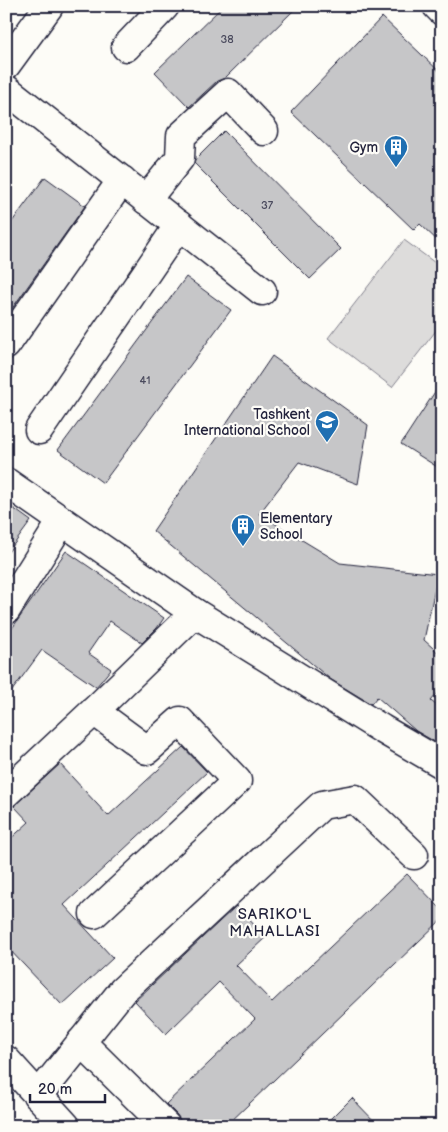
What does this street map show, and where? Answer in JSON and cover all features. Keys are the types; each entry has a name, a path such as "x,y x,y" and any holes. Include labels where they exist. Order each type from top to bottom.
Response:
{"street":[{"path":"6,65 49,6"},
{"path":"126,47 164,6"},
{"path":"438,6 442,11"},
{"path":"6,89 262,291"},
{"path":"146,200 180,158 181,136 228,93 264,131"},
{"path":"6,346 122,180"},
{"path":"39,430 179,226"},
{"path":"6,482 195,613 442,764"},
{"path":"6,610 62,521"},
{"path":"6,794 195,613"},
{"path":"94,711 147,750 180,721 237,781 94,914"},
{"path":"38,1096 123,990 322,804 355,799 414,856"},
{"path":"81,1042 166,1126"},
{"path":"6,1060 66,1126"}],"shaded area":[{"path":"404,240 442,268 442,323 392,387 328,338"}],"building":[{"path":"223,6 298,6 225,78 217,81 189,107 155,72"},
{"name":"Gym","path":"382,17 442,74 442,245 420,224 414,230 291,112"},
{"path":"224,131 341,249 310,279 194,163"},
{"path":"45,177 85,206 6,317 6,230"},
{"path":"186,277 231,310 103,483 58,450"},
{"name":"Elementary School","path":"272,356 368,425 358,484 299,462 259,514 340,563 438,574 424,640 442,656 442,688 431,701 442,710 442,735 435,742 416,731 377,697 371,704 330,679 153,531"},
{"path":"442,381 442,470 401,444"},
{"path":"6,503 31,521 6,555"},
{"path":"66,551 164,618 142,643 110,621 88,653 111,669 96,687 42,650 6,699 6,637"},
{"path":"183,747 207,772 64,905 113,958 62,1005 6,946 6,843 29,822 14,806 60,764 108,816"},
{"path":"407,874 442,910 442,919 226,1126 181,1126 181,1121 177,1115 166,1104 255,1019 219,982 166,1034 135,1001 236,906 266,937 236,965 272,1002"},
{"path":"352,1098 379,1126 324,1126"}],"place":[{"name":"Gym","path":"396,168"},
{"name":"Tashkent International School","path":"327,443"},
{"name":"Elementary School","path":"243,547"}],"district":[{"name":"SARIKO'L MAHALLASI","path":"275,922"}]}
